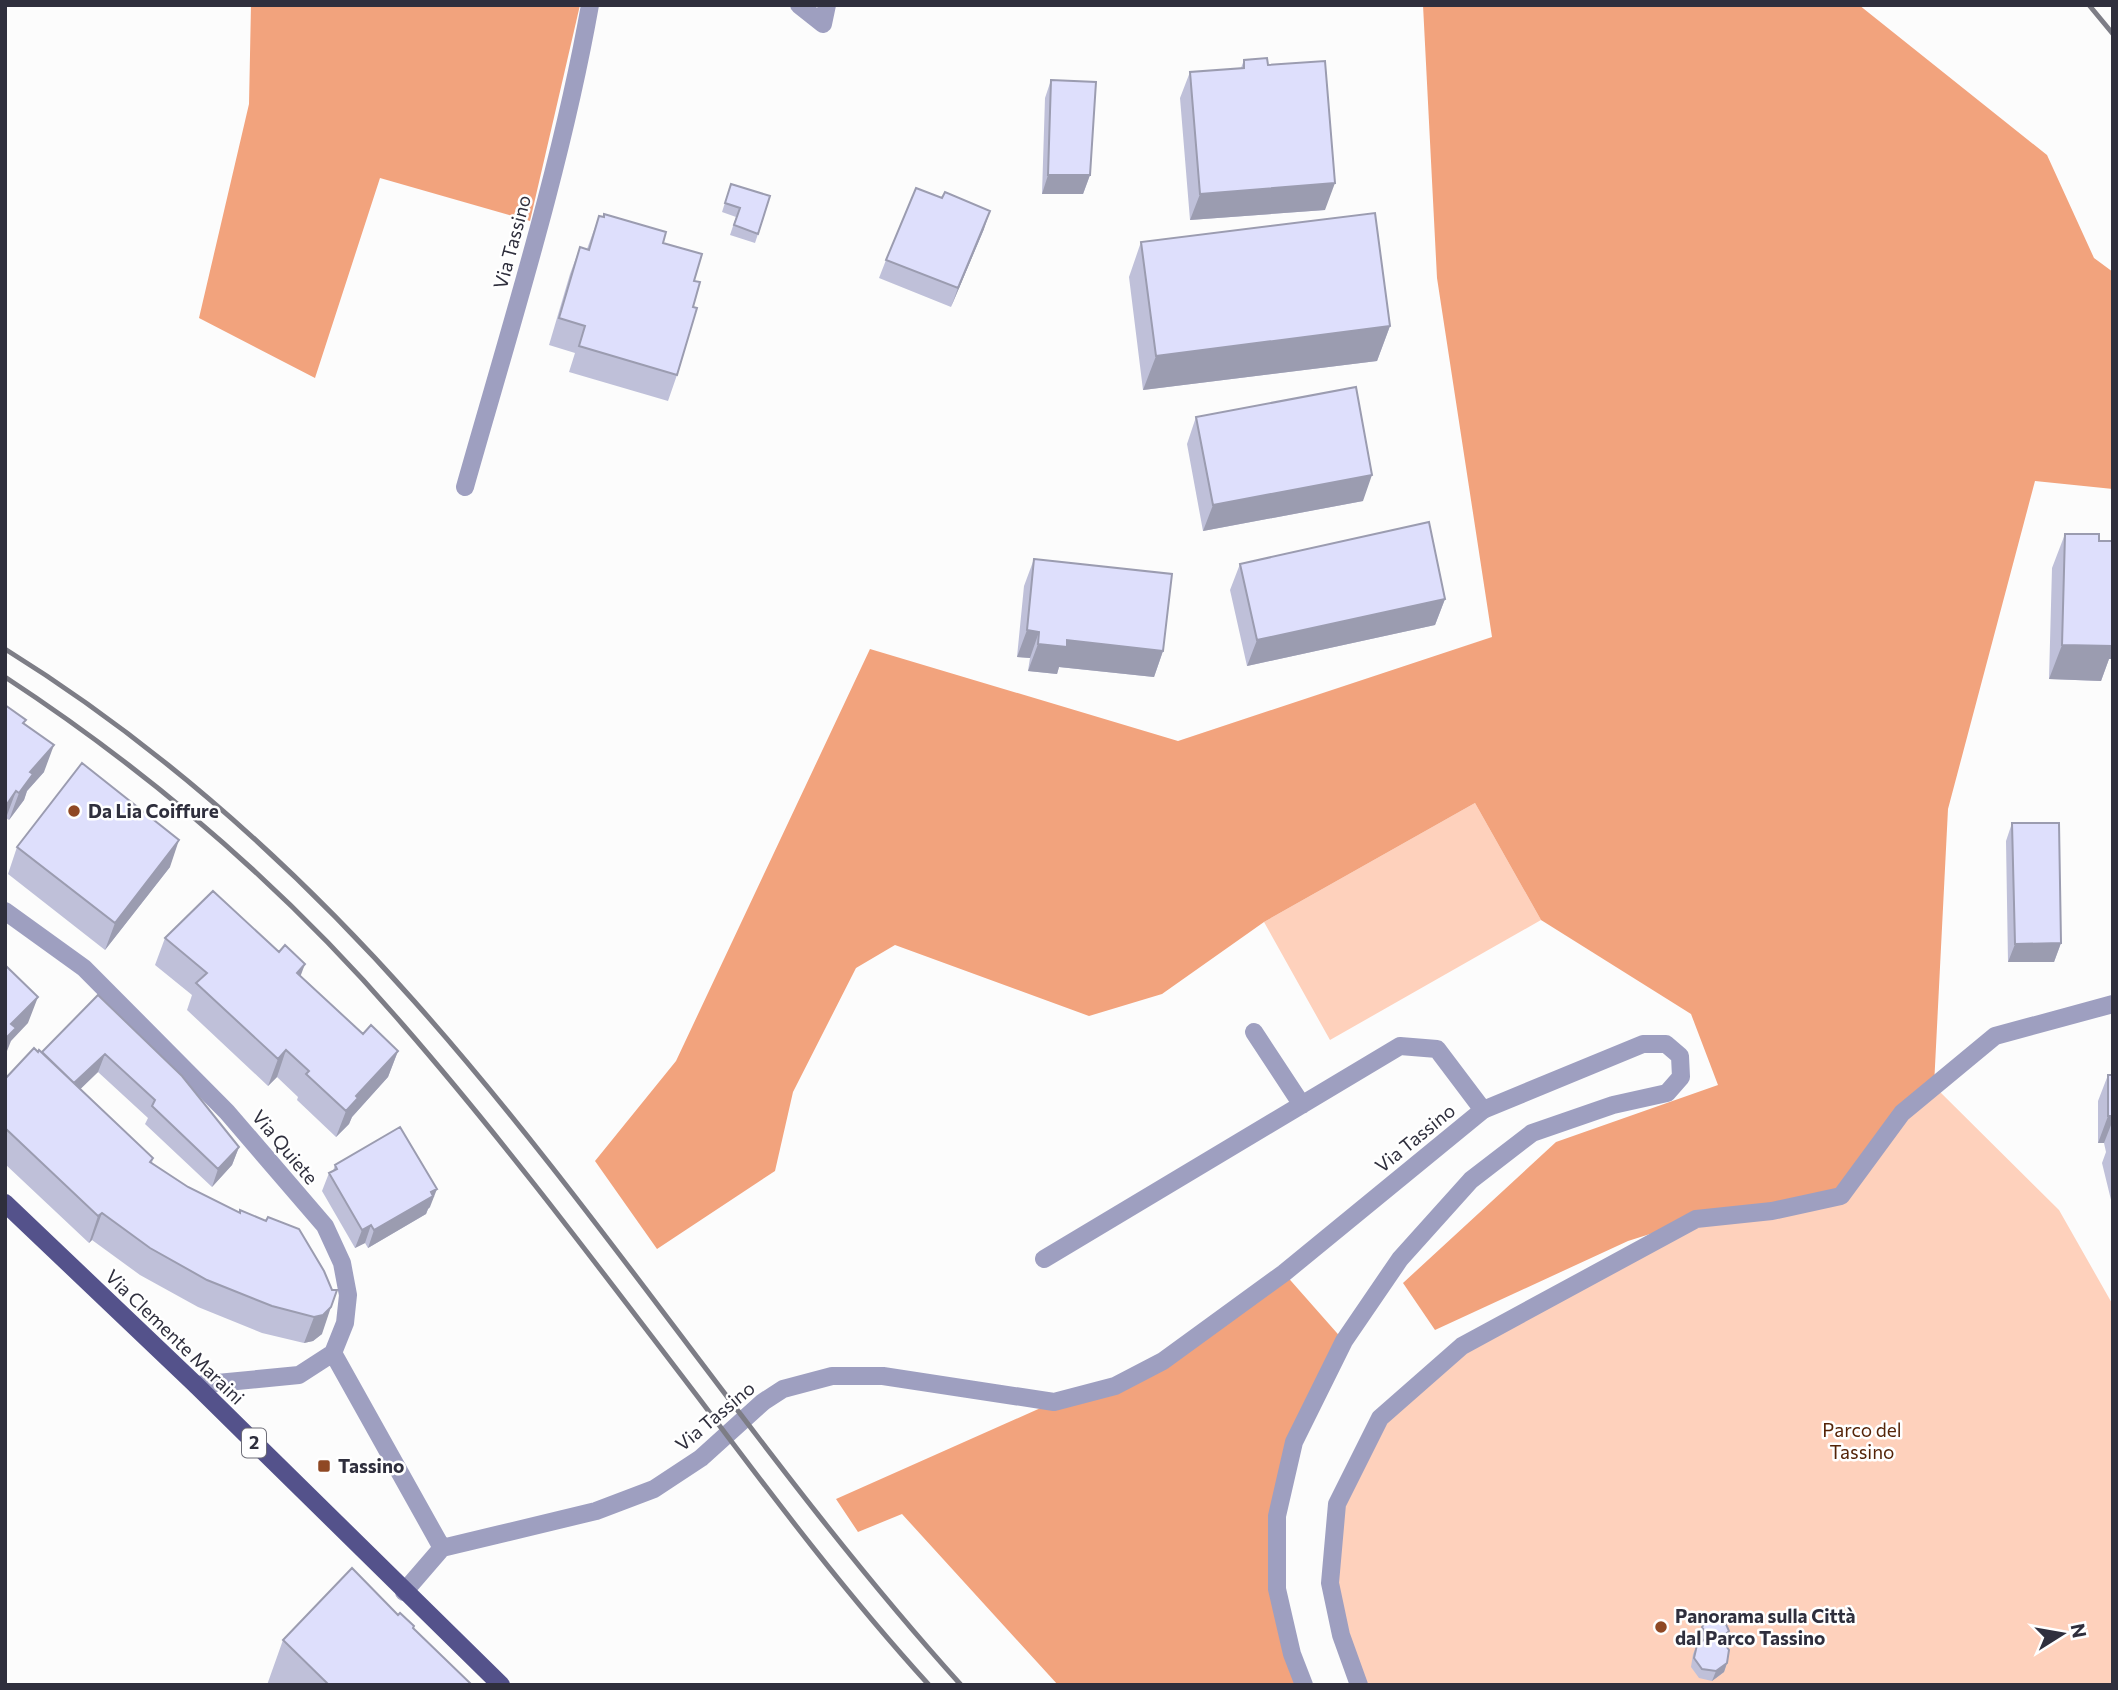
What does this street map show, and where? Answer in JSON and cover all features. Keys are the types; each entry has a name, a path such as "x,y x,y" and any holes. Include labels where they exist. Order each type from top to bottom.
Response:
{"main road":[{"name":"Via Clemente Maraini","path":"5,1203 196,1385 501,1685"}],"street":[{"name":"Via Tassino","path":"465,487 537,234 582,54 590,5"},
{"path":"799,5 823,24 827,5"},
{"name":"Via Quiete","path":"5,911 84,968 228,1112 325,1226 342,1263 348,1295 345,1323 333,1353"},
{"path":"1359,1685 1341,1635 1330,1583 1337,1504 1380,1418 1462,1346 1696,1219 1772,1211 1841,1196 1902,1113 1995,1036 2113,1004"},
{"path":"1254,1032 1302,1105"},
{"name":"Via Tassino","path":"442,1548 596,1511 654,1489 701,1458 763,1402 783,1389 832,1376 883,1376 1054,1402 1115,1385 1163,1361 1284,1273 1483,1110 1643,1044 1666,1044 1680,1056 1681,1077 1667,1093 1613,1105 1532,1133 1471,1180 1400,1259 1344,1341 1294,1442 1277,1516 1278,1589 1292,1654 1304,1685"},
{"path":"1044,1259 1400,1046 1437,1049 1483,1110"},
{"path":"196,1385 299,1375 333,1353 442,1548 404,1592"}],"green space":[{"path":"1475,803 1541,920 1330,1040 1264,922"},
{"name":"Parco del Tassino","path":"1934,1086 2059,1210 2113,1305 2113,1685 1359,1685 1330,1583 1337,1504 1380,1418 1462,1346"}],"shaded area":[{"path":"251,5 580,5 530,221 380,178 315,378 199,318 249,104"},
{"path":"1423,5 1859,5 2047,155 2094,258 2113,272 2113,489 2035,481 1948,809 1934,1086 1841,1196 1732,1208 1628,1241 1435,1330 1403,1283 1556,1142 1718,1085 1691,1014 1541,920 1475,803 1264,922 1162,994 1089,1016 895,945 856,968 793,1092 775,1171 657,1249 595,1161 676,1061 870,649 1178,741 1492,637 1437,278"},
{"path":"1284,1273 1344,1341 1294,1442 1277,1589 1304,1685 1058,1685 902,1514 858,1532 836,1499 1054,1402 1116,1386"}],"building":[{"path":"1267,58 1268,65 1325,61 1335,183 1200,194 1190,72 1244,68 1244,60"},
{"path":"1051,80 1096,82 1090,175 1048,175"},
{"path":"731,184 770,196 758,234 734,225 740,208 725,203"},
{"path":"916,188 942,198 945,192 990,211 958,288 886,260"},
{"path":"1375,213 1390,326 1156,356 1141,242"},
{"path":"604,214 666,232 663,243 702,254 694,281 700,282 693,307 697,308 677,375 579,346 585,326 559,318 580,247 589,250 599,216 604,217"},
{"path":"1356,387 1372,475 1213,505 1196,417"},
{"path":"1429,522 1445,599 1257,640 1240,564"},
{"path":"2065,534 2099,534 2099,541 2113,541 2113,646 2062,645"},
{"path":"1034,559 1172,574 1163,651 1067,640 1067,647 1038,644 1039,632 1027,630"},
{"path":"5,705 26,720 23,723 54,745 30,772 33,774 19,793 16,791 5,807"},
{"path":"82,763 179,840 115,923 17,847"},
{"path":"2012,823 2059,823 2061,943 2015,944"},
{"path":"213,891 279,952 285,945 305,964 297,973 363,1034 371,1025 398,1051 356,1096 358,1098 346,1111 306,1074 309,1071 286,1050 278,1059 196,983 207,973 165,938"},
{"path":"5,965 38,997 11,1024 16,1028 5,1039"},
{"path":"98,995 182,1076 239,1147 218,1169 152,1106 155,1100 105,1054 74,1083 42,1052"},
{"path":"34,1048 153,1158 150,1162 188,1187 240,1213 240,1210 266,1221 268,1217 299,1229 332,1290 337,1290 331,1307 323,1315 314,1317 272,1306 207,1280 150,1248 102,1213 98,1216 5,1128 5,1079"},
{"path":"2108,1075 2113,1075 2113,1116 2108,1116"},
{"path":"400,1127 437,1189 431,1192 433,1196 374,1230 371,1225 362,1230 329,1173 337,1169 335,1165"},
{"path":"352,1568 472,1685 329,1685 283,1640"},
{"path":"1710,1620 1725,1622 1729,1631 1721,1639 1729,1650 1727,1663 1716,1671 1702,1669 1694,1658 1697,1645 1708,1637 1702,1627"}],"railway":[{"path":"2089,5 2113,34"},
{"path":"5,649 117,725 222,810 273,856 369,951 485,1084 554,1169 820,1517 961,1685"},
{"path":"5,677 114,754 217,838 266,882 360,977 520,1166 813,1548 929,1685"}],"place":[{"name":"Da Lia Coiffure","path":"74,811"},
{"name":"Tassino","path":"324,1466"},
{"name":"Panorama sulla Città dal Parco Tassino","path":"1661,1627"}]}
